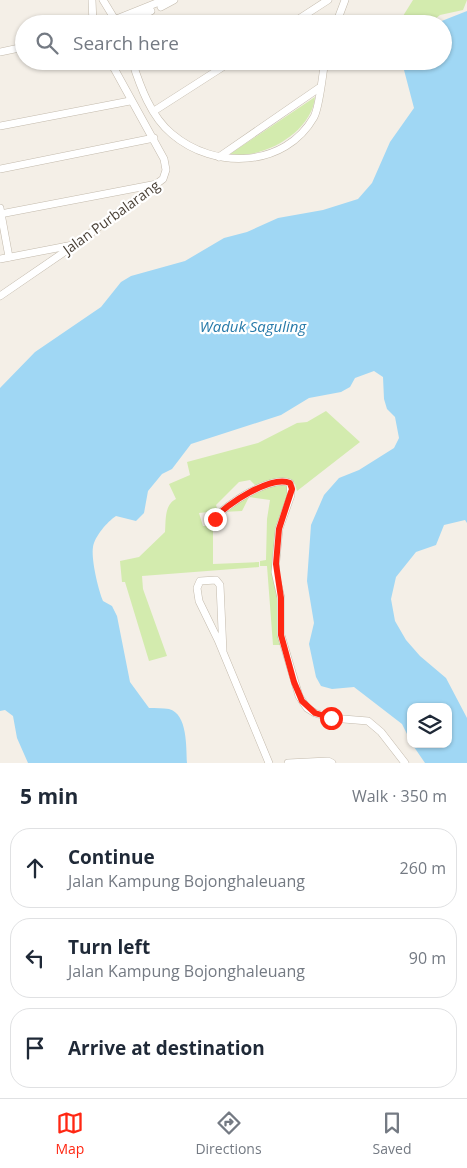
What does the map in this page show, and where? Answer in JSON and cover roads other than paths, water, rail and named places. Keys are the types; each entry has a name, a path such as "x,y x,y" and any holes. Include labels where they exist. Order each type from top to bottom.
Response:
{"street":[{"path":"92,0 93,15"},
{"path":"103,0 113,15"},
{"path":"133,15 164,0"},
{"path":"136,15 174,0"},
{"path":"305,15 328,0"},
{"path":"339,15 345,0"},
{"path":"0,47 15,44"},
{"path":"0,52 15,49"},
{"name":"Jalan Purbalarang","path":"0,296 160,183 166,170 154,138 130,101 114,70"},
{"path":"135,70 154,111 172,134 200,152 218,157 259,158 284,148 308,127 315,115 323,70"},
{"path":"154,111 218,70"},
{"path":"218,157 319,88"},
{"path":"0,126 130,101"},
{"path":"0,169 154,138"},
{"path":"10,257 0,212 160,183"},
{"path":"0,259 76,244"},
{"path":"215,519 225,507 267,484 290,483 290,495 279,529 275,572 281,598 281,635 299,696 308,708 315,713 331,718 368,721 380,732 405,763"},
{"path":"223,652 220,585 216,580 200,581 197,588 199,601 223,652 269,763"},
{"path":"288,763 328,761 332,763"}],"water":[{"name":"Waduk Saguling","path":"467,11 467,523 465,520 444,525 436,545 416,552 396,577 391,599 395,621 406,640 420,656 446,678 467,718 467,763 425,763 415,748 452,748 452,703 407,703 407,734 402,724 354,687 332,689 321,686 316,677 309,644 314,623 307,581 311,525 324,495 339,478 359,470 394,448 399,438 395,417 387,409 384,399 383,377 374,371 355,378 350,387 341,392 309,398 281,415 191,444 172,469 162,474 148,491 144,513 136,521 116,516 96,538 93,552 97,582 103,601 112,606 117,616 130,682 149,708 169,709 180,717 185,732 187,763 28,763 17,738 13,716 5,710 0,711 0,388 35,352 101,307 121,282 131,276 185,261 224,238 247,232 278,218 323,210 358,199 372,183 390,142 414,108 404,70 452,70 452,17"}]}
